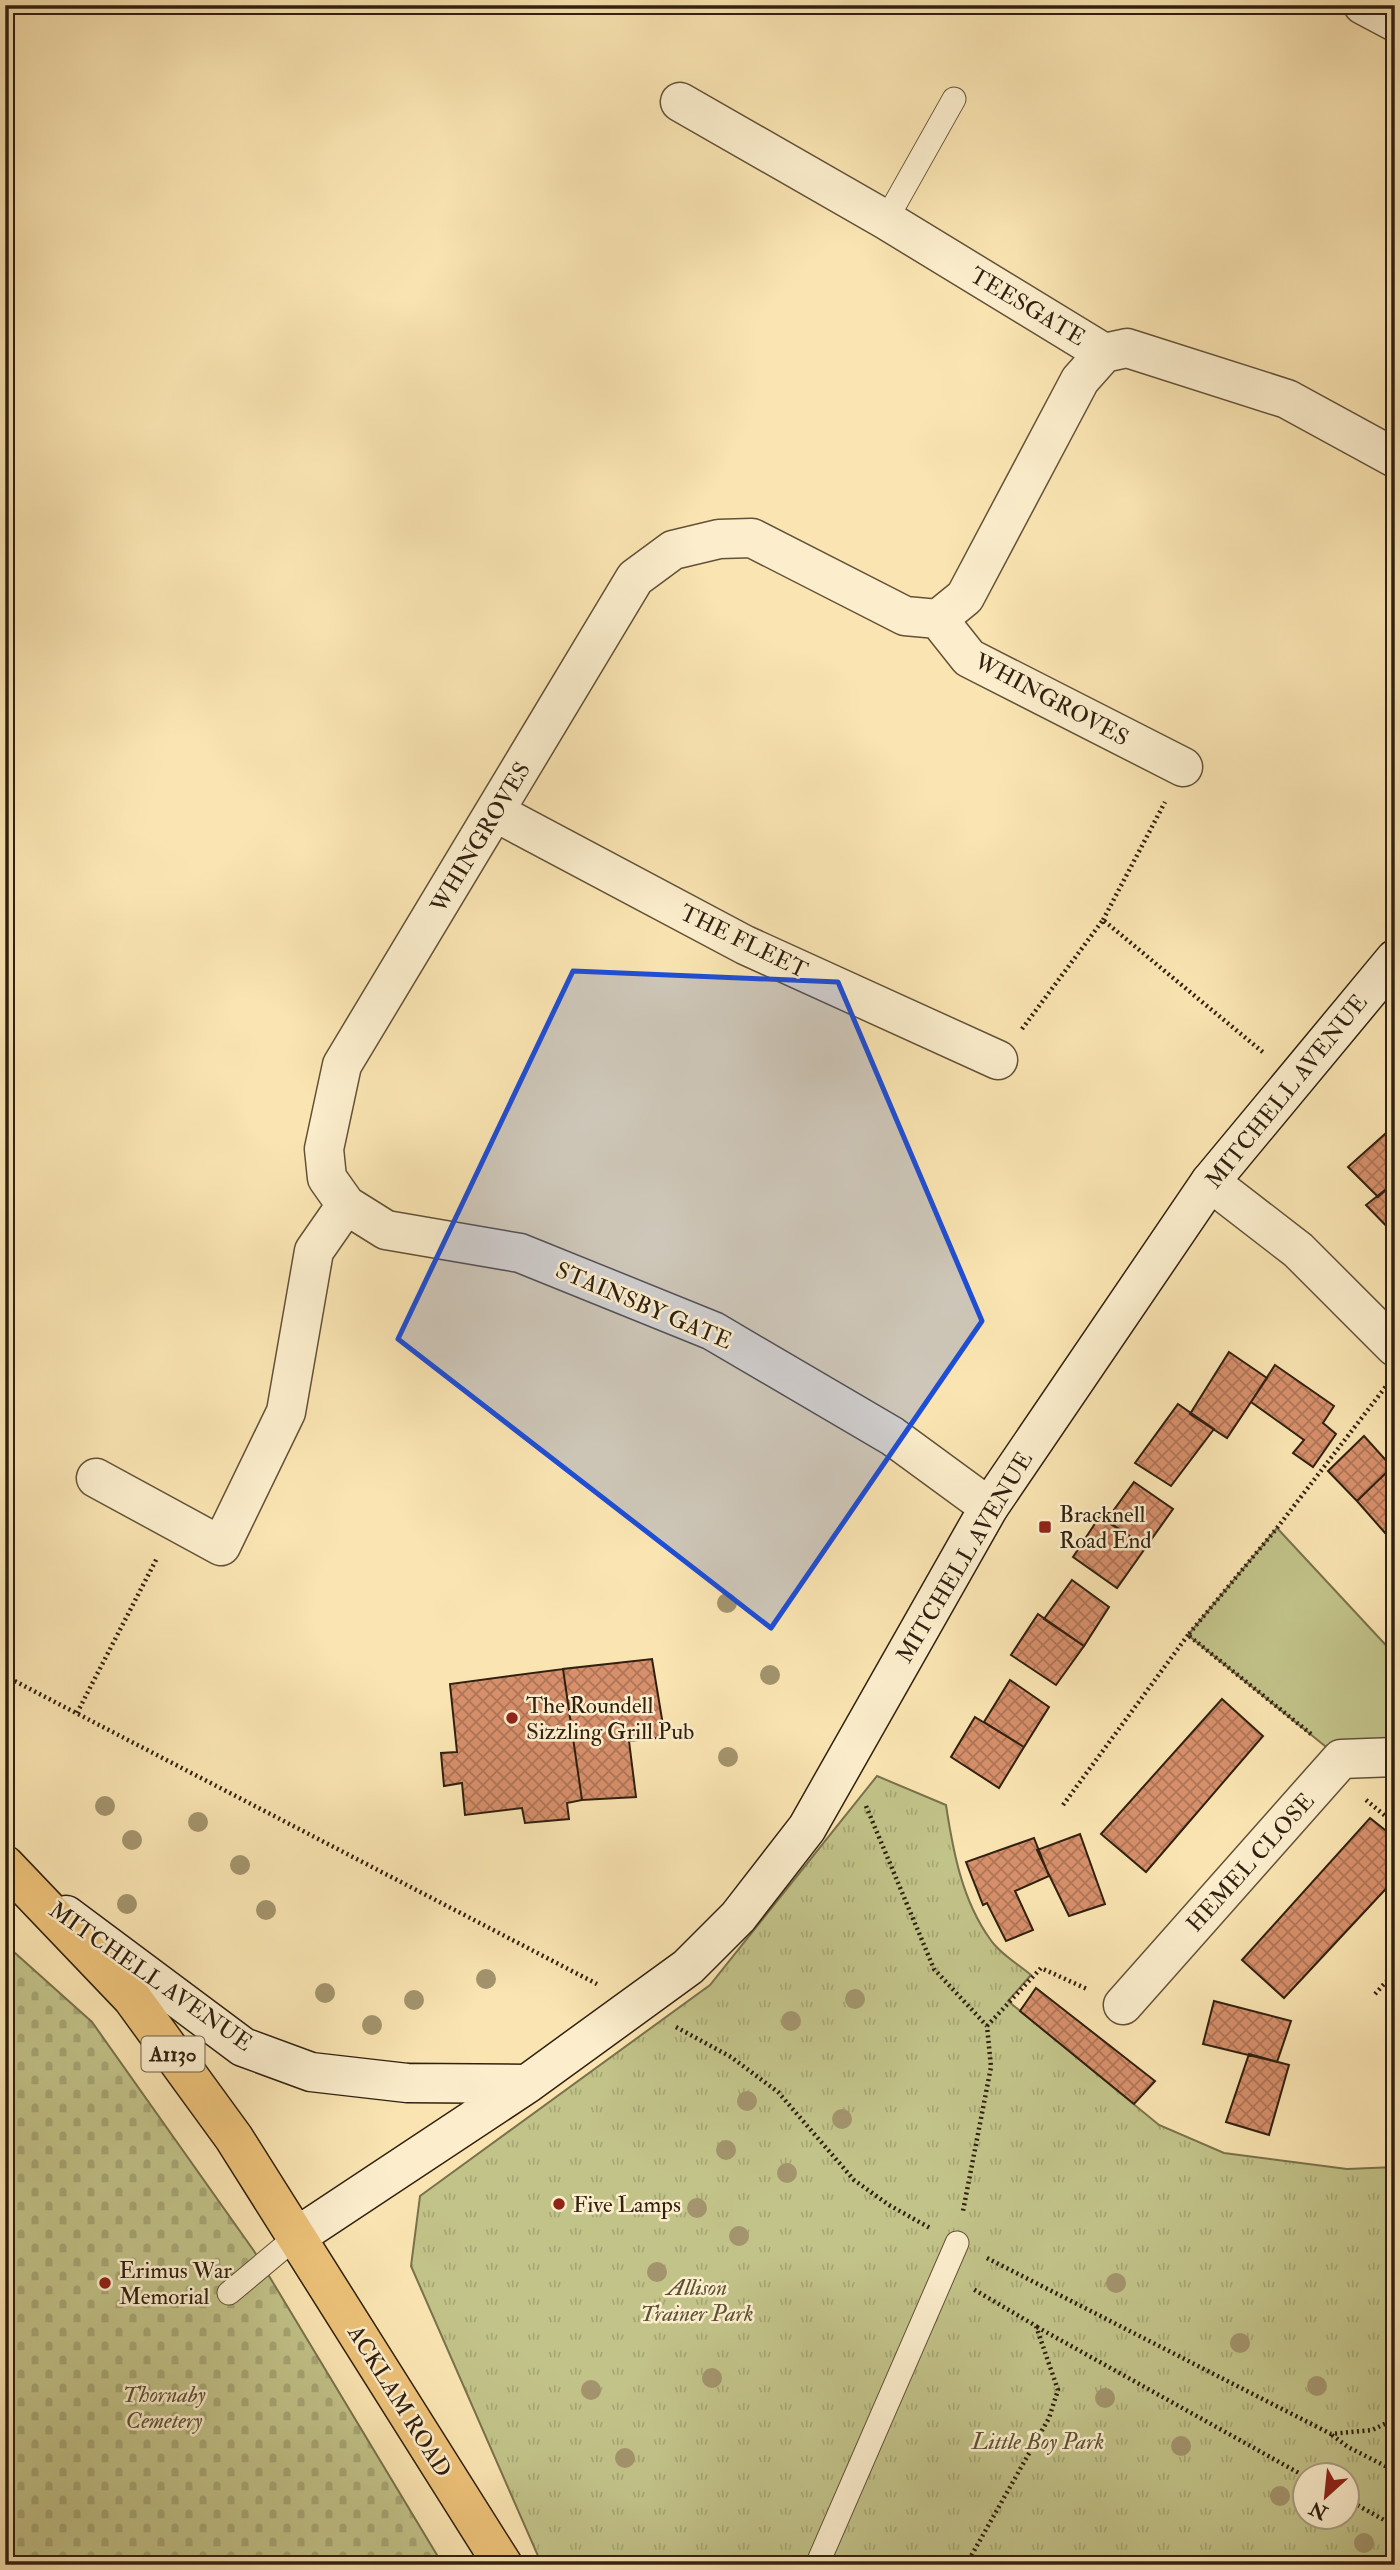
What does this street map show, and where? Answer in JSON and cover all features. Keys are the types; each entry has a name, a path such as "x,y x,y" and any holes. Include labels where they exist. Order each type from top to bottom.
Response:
{"main road":[{"name":"A1130","path":"16,1876 132,1998 234,2138 296,2237"},
{"name":"ACKLAM ROAD","path":"296,2237 503,2565"}],"street":[{"path":"1363,5 1395,22"},
{"name":"TEESGATE","path":"680,102 886,220 1104,353 1128,348 1287,398 1395,458"},
{"path":"937,619 965,597 1080,380 1104,353"},
{"name":"WHINGROVES","path":"346,1205 327,1178 324,1149 342,1065 635,578 673,550 719,539 752,538 905,616 937,619 969,658 1183,766"},
{"name":"THE FLEET","path":"495,812 745,945 998,1060"},
{"name":"MITCHELL AVENUE","path":"296,2237 527,2084 688,1967 738,1917 807,1828 989,1507 1210,1182 1395,959"},
{"path":"1210,1182 1298,1250 1395,1347"},
{"path":"96,1478 221,1546 286,1412 314,1251 346,1205"},
{"name":"STAINSBY GATE","path":"346,1205 386,1230 520,1253 713,1331 892,1436 989,1507"},
{"path":"1342,1759 1395,1757"},
{"name":"HEMEL CLOSE","path":"1123,2005 1342,1759"},
{"name":"MITCHELL AVENUE","path":"16,1876 159,1981 243,2047 311,2072 407,2083 527,2084"}],"lane":[{"path":"886,220 954,99"},
{"path":"229,2293 296,2237"},
{"path":"817,2565 945,2269 949,2238"}],"path":[{"path":"998,1060 1103,920 1183,766"},
{"path":"1103,920 1295,1078"},
{"path":"1063,1805 1188,1635 1277,1528 1395,1374"},
{"path":"77,1713 176,1523"},
{"path":"1188,1635 1342,1759"},
{"path":"5,1676 731,2057 778,2092 854,2180 889,2205 949,2238 990,2067 987,2026 934,1969 847,1761"},
{"path":"987,2026 1041,1968 1123,2005"},
{"path":"1376,1994 1395,1972"},
{"path":"988,2259 1331,2434 1348,2448 1395,2471"},
{"path":"945,2269 1036,2326 1292,2469"},
{"path":"966,2565 1049,2418 1058,2390 1036,2326"},
{"path":"1331,2434 1372,2430 1395,2419"},
{"path":"1362,2508 1395,2526"}],"highlighted area":[{"path":"573,971 838,982 982,1321 771,1628 398,1339"}],"green space":[{"path":"1277,1528 1395,1655 1395,1757 1341,1759 1188,1635"},
{"name":"Allison Trainer Park","path":"877,1776 946,1805 966,1892 980,1924 1004,1954 1031,1975 1008,2001 1159,2125 1224,2153 1347,2169 1395,2167 1395,2565 542,2565 411,2266 420,2196 710,1985"},
{"name":"Thornaby Cemetery","path":"5,1944 92,2022 254,2251 443,2565 5,2565"}],"building":[{"path":"1395,1125 1395,1182 1378,1197 1348,1167"},
{"path":"1395,1182 1395,1235 1366,1205"},
{"path":"1229,1352 1267,1378 1227,1438 1190,1414"},
{"path":"1275,1365 1334,1406 1323,1423 1336,1434 1313,1467 1293,1453 1304,1440 1251,1402"},
{"path":"1178,1404 1214,1429 1171,1486 1135,1463"},
{"path":"1364,1436 1392,1467 1357,1501 1328,1471"},
{"path":"1392,1467 1395,1470 1395,1526 1386,1534 1357,1501"},
{"path":"1134,1482 1173,1509 1146,1547 1106,1521"},
{"path":"1100,1516 1146,1547 1117,1588 1073,1557"},
{"path":"1072,1580 1109,1607 1084,1646 1044,1619"},
{"path":"1038,1614 1084,1646 1056,1685 1011,1655"},
{"path":"652,1659 665,1737 629,1741 636,1797 582,1800 563,1669"},
{"name":"The Roundell Sizzling Grill Pub","path":"563,1669 582,1800 567,1803 569,1819 525,1823 522,1808 465,1815 462,1783 444,1786 441,1753 457,1752 450,1684"},
{"path":"1010,1680 1049,1707 1024,1747 984,1722"},
{"path":"1222,1699 1263,1736 1146,1872 1101,1834"},
{"path":"975,1717 1024,1747 999,1788 951,1757"},
{"path":"1370,1818 1395,1838 1395,1879 1284,1998 1242,1960"},
{"path":"1080,1834 1105,1904 1069,1916 1037,1850"},
{"path":"1034,1838 1049,1876 1015,1891 1033,1930 1006,1941 987,1903 983,1905 966,1862"},
{"path":"1036,1988 1155,2081 1134,2104 1020,2011"},
{"path":"1214,2001 1291,2021 1277,2062 1203,2044"},
{"path":"1249,2054 1289,2065 1269,2135 1226,2122"}],"place":[{"name":"Bracknell Road End","path":"1045,1527"},
{"name":"The Roundell Sizzling Grill Pub","path":"512,1718"},
{"name":"Five Lamps","path":"559,2204"},
{"name":"Erimus War Memorial","path":"105,2283"}],"park label":[{"name":"Little Boy Park","path":"1038,2441"}]}
